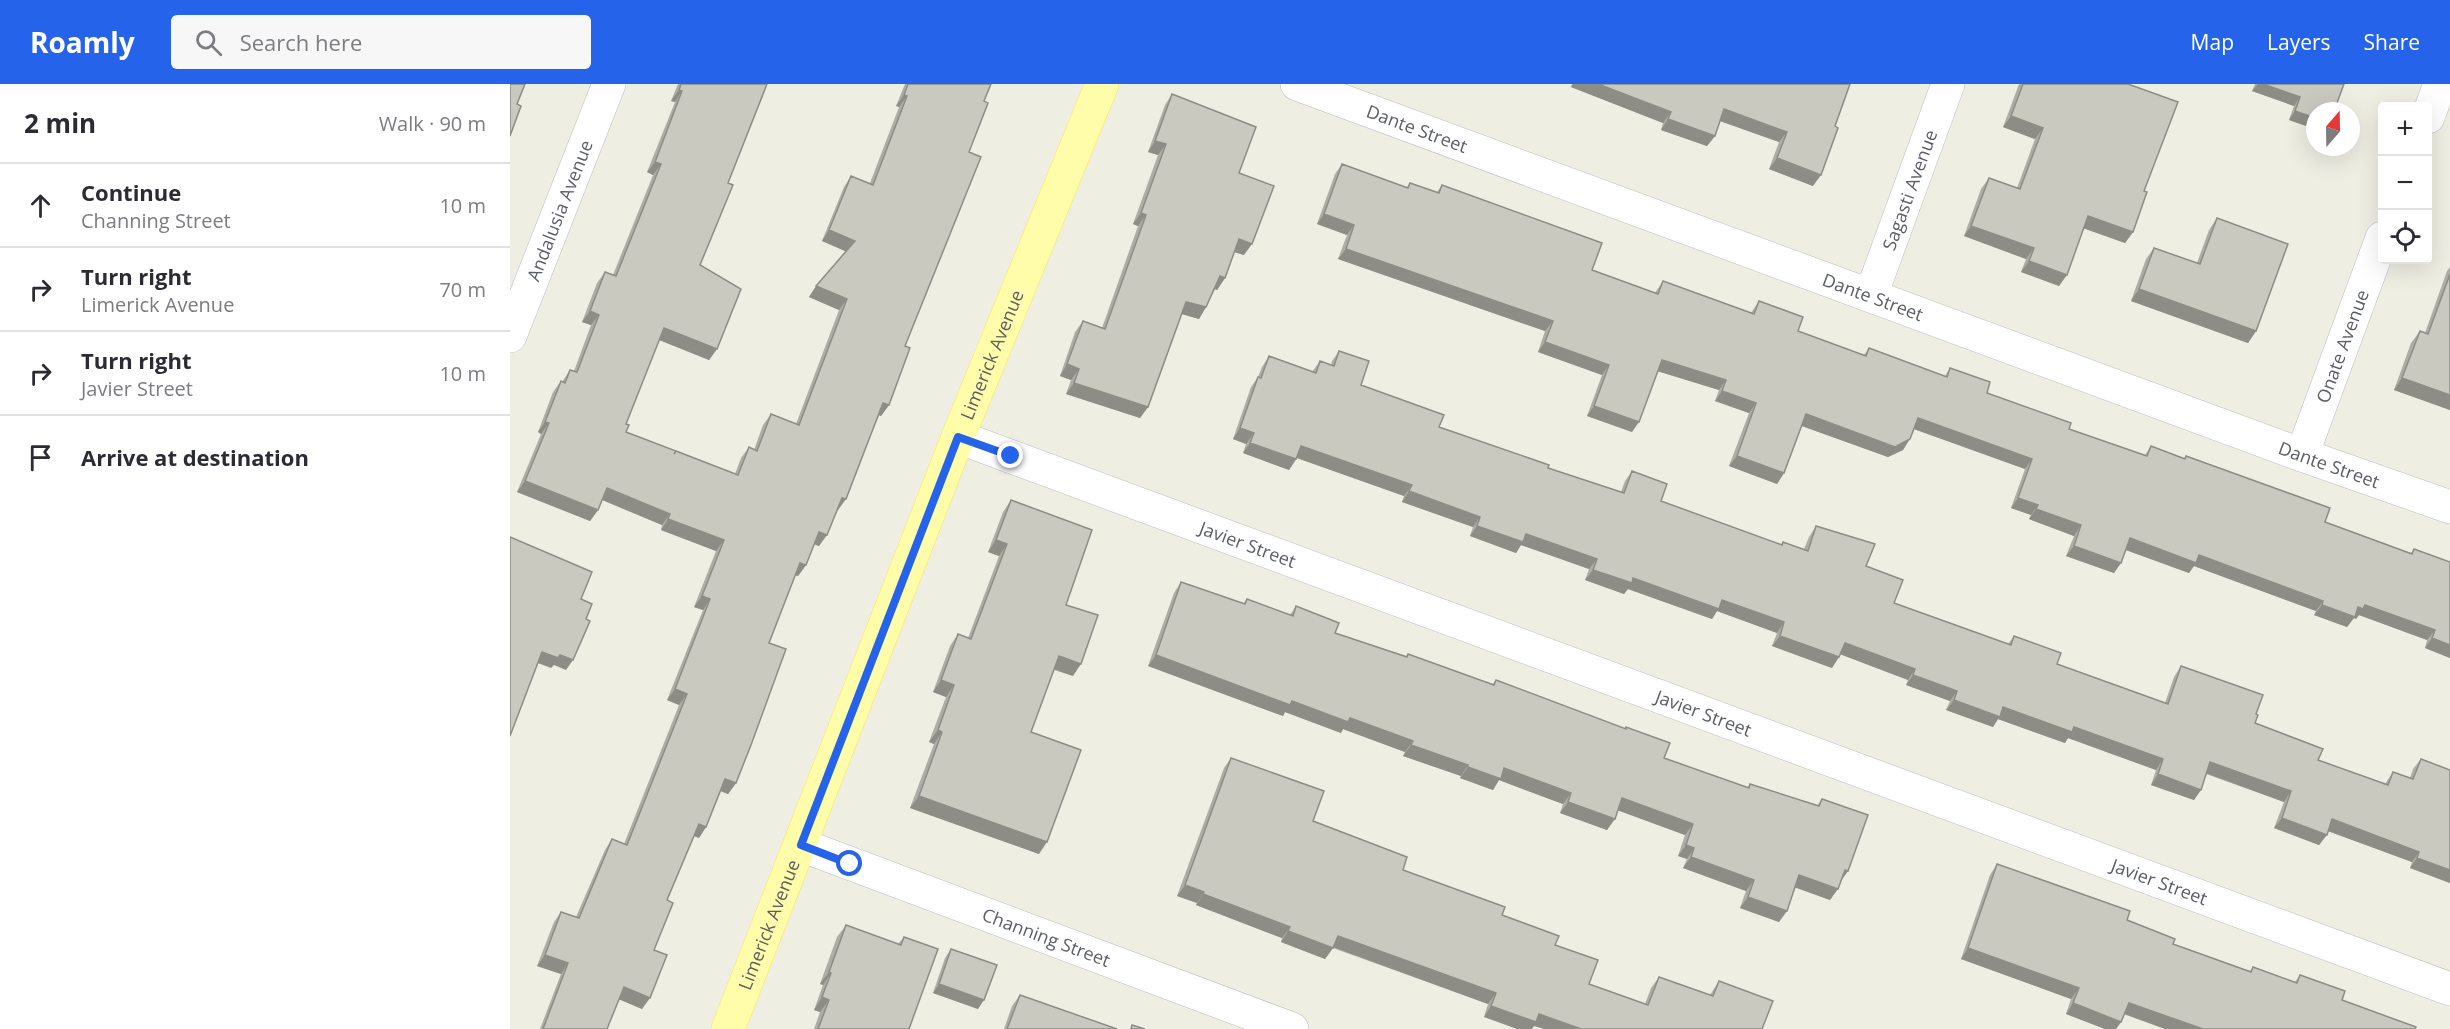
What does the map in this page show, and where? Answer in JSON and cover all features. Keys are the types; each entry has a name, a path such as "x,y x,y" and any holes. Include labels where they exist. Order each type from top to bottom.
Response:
{"main road":[{"name":"Limerick Avenue","path":"728,1029 958,437 1102,84"}],"street":[{"name":"Andalusia Avenue","path":"510,336 609,84"},
{"name":"Dante Street","path":"1297,84 2302,455 2450,507"},
{"name":"Sagasti Avenue","path":"1871,295 1948,84"},
{"path":"2432,104 2440,84"},
{"name":"Onate Avenue","path":"2302,455 2378,249"},
{"name":"Javier Street","path":"958,437 2450,989"},
{"name":"Channing Street","path":"801,845 1292,1029"}],"building":[{"path":"510,84 525,84 517,104 521,106 510,136"},
{"path":"681,84 767,84 728,183 733,185 700,265 741,289 717,349 664,328 626,424 629,425 626,432 738,475 749,447 757,451 771,414 799,425 847,299 816,286 855,241 829,230 851,176 873,185 907,96 904,95 908,84 991,84 984,101 988,103 969,152 981,157 905,346 910,348 889,405 883,403 846,499 842,498 827,535 819,532 806,565 800,563 769,643 786,649 751,745 736,783 725,779 706,827 699,824 667,900 673,903 654,950 667,955 650,998 624,987 607,1029 543,1029 568,963 545,955 561,912 579,918 612,839 627,845 687,694 675,689 710,599 702,596 724,540 668,519 670,514 607,488 598,510 525,481 549,423 545,422 561,381 565,383 570,370 577,372 599,315 590,311 605,272 616,276 661,164 655,162 682,91 679,90"},
{"path":"1598,84 1850,84 1835,126 1838,128 1821,175 1777,158 1787,132 1724,109 1715,136 1668,119 1671,112"},
{"path":"2023,84 2128,84 2178,102 2144,191 2147,192 2133,232 2088,216 2067,275 2029,261 2034,248 1971,226 1989,178 2020,189 2043,128 2011,116"},
{"path":"2263,84 2344,84 2337,102 2306,102 2306,115 2295,111 2300,97"},
{"path":"1172,94 1256,127 1239,173 1274,186 1252,244 1239,239 1225,278 1220,276 1206,307 1186,302 1148,407 1074,383 1079,369 1067,364 1083,321 1105,329 1146,215 1141,213 1166,144 1155,141"},
{"path":"1342,164 1408,188 1410,183 1439,193 1442,185 1602,243 1592,270 1658,294 1663,281 1754,314 1759,301 1803,317 1798,331 1866,356 1869,348 1947,377 1950,368 1990,382 1987,393 2071,423 2069,429 2147,456 2151,446 2185,459 2186,456 2330,508 2325,522 2412,554 2414,549 2450,562 2450,645 2432,638 2435,630 2365,605 2363,609 2358,607 2355,617 2322,605 2323,601 2199,555 2196,563 2130,538 2121,563 2074,546 2081,525 2036,509 2038,505 2018,498 2032,459 1918,418 1910,439 1895,447 1806,414 1784,473 1737,456 1756,403 1722,391 1726,380 1662,360 1639,422 1594,406 1609,365 1545,342 1553,321 1346,249 1354,225 1324,214"},
{"path":"2217,218 2288,244 2256,331 2139,289 2154,248 2200,264"},
{"path":"2450,274 2450,395 2402,378 2420,331 2428,334"},
{"path":"1339,351 1369,361 1361,385 1444,415 1439,427 1549,465 1548,468 1624,493 1632,471 1667,484 1661,501 1782,545 1783,542 1808,551 1816,526 1875,544 1866,566 1903,580 1894,603 2011,645 2014,636 2061,653 2057,664 2168,704 2181,666 2263,695 2255,723 2323,749 2318,760 2388,785 2393,772 2413,779 2421,759 2450,770 2450,870 2417,858 2419,852 2332,819 2327,835 2282,818 2291,791 2210,762 2201,790 2158,774 2163,759 2074,727 2072,732 2003,707 2000,717 1954,700 1957,691 1913,675 1915,669 1845,643 1839,657 1780,636 1784,622 1722,600 1719,609 1633,578 1632,583 1593,570 1597,559 1526,534 1523,542 1477,526 1480,517 1409,491 1412,485 1301,446 1296,459 1250,443 1254,433 1240,428 1258,377 1261,378 1269,356 1316,373 1320,361 1334,366"},
{"path":"1011,500 1092,530 1066,605 1098,615 1081,664 1059,656 1031,732 1081,750 1047,842 919,796 942,732 938,730 954,685 941,680 958,634 971,639 1007,544 996,540"},
{"path":"510,537 592,572 581,599 592,604 586,619 590,621 573,660 560,655 558,658 542,652 510,736"},
{"path":"1181,582 1245,604 1247,599 1293,616 1296,606 1339,623 1335,633 1407,657 1408,654 1494,685 1496,680 1626,729 1626,727 1670,743 1664,758 1749,788 1750,784 1819,806 1822,799 1868,815 1848,871 1845,870 1838,889 1799,875 1787,911 1748,897 1754,880 1691,857 1694,848 1686,845 1693,824 1622,798 1615,819 1568,802 1571,793 1504,768 1501,779 1411,745 1413,741 1350,718 1348,722 1292,701 1290,705 1156,655"},
{"path":"1231,758 1324,791 1313,821 1407,857 1403,870 1505,907 1502,915 1559,936 1555,945 1598,960 1589,984 1648,1005 1659,977 1713,996 1719,981 1773,1001 1762,1029 1581,1029 1539,1014 1536,1022 1491,1006 1496,993 1338,936 1333,948 1288,931 1290,927 1185,885"},
{"path":"1997,864 2130,911 2127,920 2175,939 2173,944 2251,972 2253,967 2297,983 2300,975 2345,991 2342,1000 2416,1027 2415,1029 2203,1029 2129,1003 2121,1022 2073,1003 2079,988 1968,948"},
{"path":"846,925 901,945 904,937 938,949 909,1029 818,1029 829,1000 822,997"},
{"path":"951,949 997,965 984,1000 939,984"},
{"path":"1020,995 1117,1029 1007,1029"},
{"path":"1132,1025 1145,1029 1131,1029"}],"route":[{"path":"850,864 801,845 958,437 1011,456"}]}
